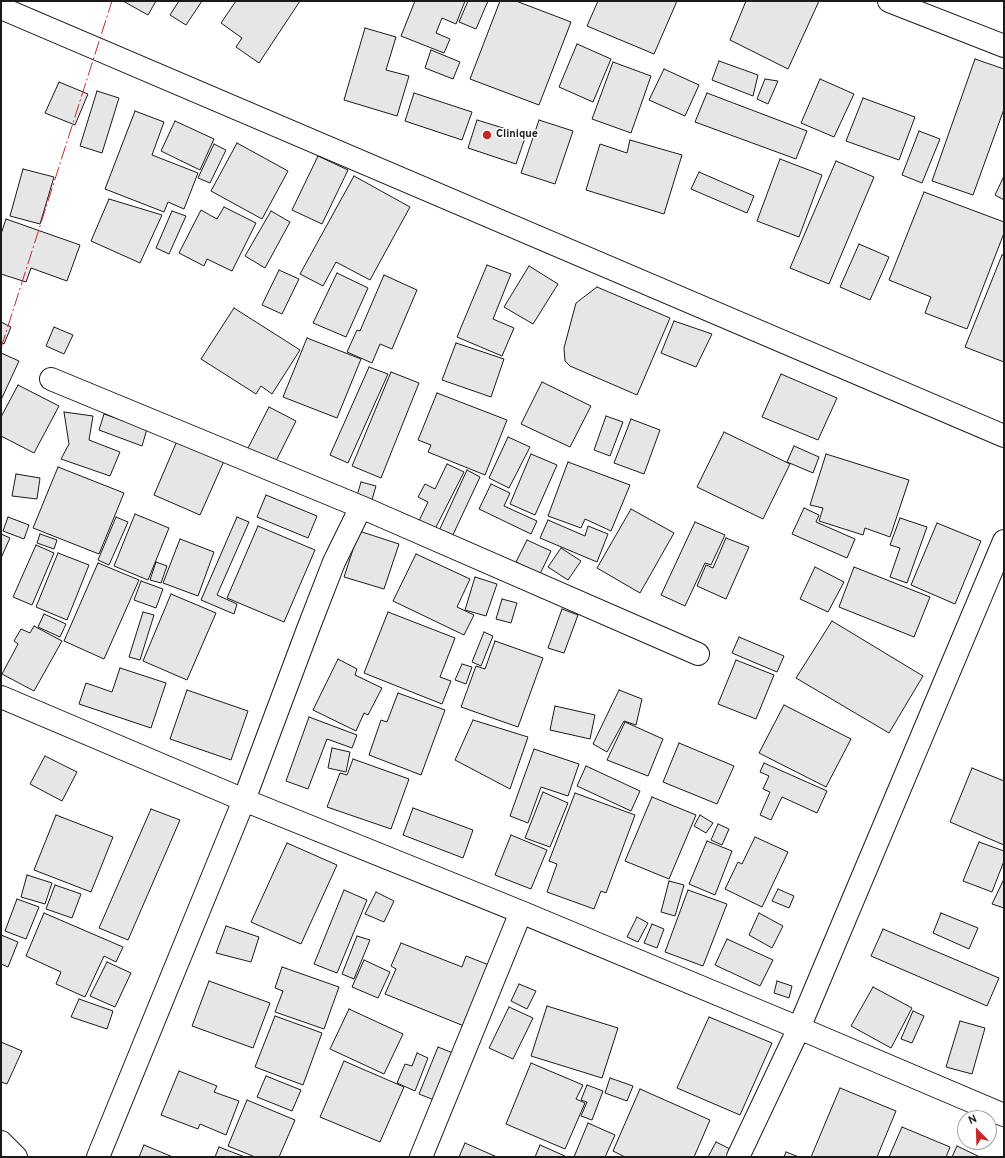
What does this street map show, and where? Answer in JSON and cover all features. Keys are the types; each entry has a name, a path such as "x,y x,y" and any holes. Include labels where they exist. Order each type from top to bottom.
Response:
{"street":[{"path":"889,1 1004,46"},
{"path":"1,8 1004,436"},
{"path":"51,379 361,507 698,654"},
{"path":"98,1157 244,800 310,622 334,562 361,507"},
{"path":"738,1157 799,1028 1004,541"},
{"path":"1,697 244,800 521,912 1004,1115"},
{"path":"421,1157 521,912"},
{"path":"1,1142 16,1157"}],"building":[{"path":"123,1 156,1 148,15"},
{"path":"179,1 202,1 186,25 170,15"},
{"path":"236,1 300,1 259,63 236,47 242,38 221,23"},
{"path":"415,1 465,1 456,24 442,18 436,33 450,39 444,53 401,36"},
{"path":"468,1 488,1 476,29 459,22"},
{"path":"500,1 516,1 571,22 539,105 470,79"},
{"path":"598,1 677,1 654,54 587,26"},
{"path":"746,1 819,1 788,69 730,40"},
{"path":"365,28 396,37 386,70 409,76 397,116 344,100"},
{"path":"577,44 611,59 593,102 559,87"},
{"path":"431,50 460,62 453,79 425,68"},
{"path":"975,59 1004,69 1004,109 973,195 932,181"},
{"path":"719,61 758,75 753,96 712,80"},
{"path":"613,62 651,76 631,133 592,119"},
{"path":"664,69 699,85 685,116 649,100"},
{"path":"765,79 778,81 768,104 757,99"},
{"path":"820,79 854,94 834,137 801,123"},
{"path":"59,82 88,94 75,125 45,113"},
{"path":"97,91 119,98 102,153 80,146"},
{"path":"414,93 472,112 462,140 405,121"},
{"path":"707,93 807,131 796,159 695,122"},
{"path":"863,98 915,117 899,160 846,141"},
{"path":"135,111 164,122 152,155 198,173 184,209 168,202 164,212 105,189"},
{"path":"477,120 526,135 516,164 468,148"},
{"path":"539,120 573,131 555,184 521,173"},
{"path":"175,121 214,139 200,170 161,151"},
{"path":"919,131 940,139 922,183 902,175"},
{"path":"630,140 682,155 664,214 586,190 600,144 627,153"},
{"path":"237,143 288,171 262,219 211,191"},
{"path":"214,144 226,150 210,183 198,178"},
{"path":"318,156 348,170 322,224 292,210"},
{"path":"780,159 822,175 799,237 757,221"},
{"path":"836,161 874,177 829,284 790,268"},
{"path":"23,169 54,177 40,224 10,216"},
{"path":"699,172 754,196 747,213 691,189"},
{"path":"354,176 410,207 370,280 336,262 323,286 300,274"},
{"path":"1004,176 1004,200 995,195"},
{"path":"924,192 1004,222 1004,233 967,329 925,313 931,297 889,280"},
{"path":"109,199 162,215 140,263 91,241"},
{"path":"224,207 256,223 232,271 207,259 204,266 179,253 201,210 217,219"},
{"path":"172,211 186,216 169,254 156,248"},
{"path":"271,211 290,222 265,268 245,256"},
{"path":"6,219 80,245 67,281 31,268 26,282 1,274 1,234"},
{"path":"859,244 889,257 870,300 840,287"},
{"path":"1002,255 1004,255 1004,362 965,347"},
{"path":"487,265 511,274 493,319 514,328 502,356 457,337"},
{"path":"529,266 558,284 533,324 504,307"},
{"path":"279,270 299,279 282,314 262,305"},
{"path":"337,273 368,288 346,337 313,323"},
{"path":"384,275 417,290 392,349 380,344 372,363 347,352 357,330 360,331"},
{"path":"597,287 670,318 637,395 570,366 565,361 564,348 576,303"},
{"path":"234,308 300,350 272,394 261,386 256,394 201,359"},
{"path":"674,321 712,334 696,367 661,353"},
{"path":"1,322 11,327 4,344 1,342"},
{"path":"54,327 73,335 64,354 46,346"},
{"path":"307,338 361,359 337,418 283,397"},
{"path":"456,343 504,359 491,397 442,380"},
{"path":"1,353 19,361 1,400"},
{"path":"369,367 388,374 348,463 330,455"},
{"path":"391,372 419,383 381,478 352,466"},
{"path":"781,374 837,398 818,440 762,417"},
{"path":"542,382 591,406 570,447 521,424"},
{"path":"18,385 59,406 34,453 1,436 1,417"},
{"path":"437,393 507,420 485,475 428,452 431,445 418,440"},
{"path":"269,407 296,421 274,465 246,452"},
{"path":"64,412 93,416 89,440 120,452 110,476 61,459 69,444"},
{"path":"104,414 147,429 142,446 99,430"},
{"path":"606,416 623,422 610,456 594,450"},
{"path":"631,419 660,430 644,474 614,463"},
{"path":"724,432 790,464 763,519 697,487"},
{"path":"508,437 530,447 509,488 489,478"},
{"path":"177,441 224,461 200,515 154,495"},
{"path":"794,446 819,457 813,473 787,462"},
{"path":"531,454 557,465 535,515 510,504"},
{"path":"826,454 909,480 890,537 865,528 863,535 819,521 823,508 810,505"},
{"path":"568,462 630,485 611,531 585,519 581,528 548,516"},
{"path":"447,464 464,472 434,531 418,523 428,502 418,497 425,484 435,489"},
{"path":"58,467 124,493 99,554 33,528"},
{"path":"467,470 480,477 451,539 438,533"},
{"path":"16,474 40,478 37,499 12,496"},
{"path":"361,482 376,486 371,503 356,499"},
{"path":"491,484 510,493 504,506 537,521 531,534 479,509"},
{"path":"266,495 317,516 308,538 257,517"},
{"path":"804,508 819,515 816,522 855,539 847,558 792,534"},
{"path":"631,509 674,533 640,593 597,568"},
{"path":"135,514 169,528 148,580 114,566"},
{"path":"8,517 29,525 24,539 3,531"},
{"path":"116,517 128,522 109,565 98,560"},
{"path":"237,517 249,522 217,595 237,604 234,614 201,600"},
{"path":"900,518 927,527 907,583 890,577 900,548 890,545"},
{"path":"548,520 585,536 588,526 608,534 597,562 540,538"},
{"path":"695,522 725,535 711,565 705,563 685,606 661,595"},
{"path":"937,523 981,541 955,604 911,585"},
{"path":"258,526 315,550 284,622 227,598"},
{"path":"359,531 399,544 384,589 344,577"},
{"path":"1,534 10,538 1,558"},
{"path":"40,534 57,540 54,549 37,543"},
{"path":"726,538 749,547 726,599 697,586 706,565 713,568"},
{"path":"180,539 214,552 198,596 163,583"},
{"path":"527,540 551,551 540,574 516,562"},
{"path":"36,545 54,553 32,605 13,597"},
{"path":"561,548 581,561 568,580 548,567"},
{"path":"58,553 89,565 67,620 36,607"},
{"path":"416,554 470,579 457,607 474,615 464,635 393,601"},
{"path":"156,562 167,566 161,583 150,580"},
{"path":"98,563 139,580 104,659 64,641"},
{"path":"815,567 844,582 828,612 800,599"},
{"path":"854,567 930,597 914,637 839,607"},
{"path":"475,577 497,584 486,616 465,610"},
{"path":"141,581 163,589 156,608 134,600"},
{"path":"171,594 216,613 187,680 143,661"},
{"path":"502,599 517,603 511,623 496,619"},
{"path":"562,609 578,615 564,653 548,648"},
{"path":"143,612 154,615 140,660 129,657"},
{"path":"388,612 455,638 440,677 451,681 442,704 364,673"},
{"path":"44,614 66,624 60,637 38,627"},
{"path":"832,621 923,676 889,733 796,678"},
{"path":"34,626 62,641 34,691 2,674 18,644 14,641 21,629 30,633"},
{"path":"484,632 493,636 481,666 472,662"},
{"path":"739,637 784,656 777,672 732,653"},
{"path":"495,641 543,658 518,727 461,707 476,666 485,669"},
{"path":"338,659 357,669 355,675 382,688 368,715 364,713 356,731 313,710"},
{"path":"736,660 774,675 756,719 718,704"},
{"path":"462,664 472,667 466,684 455,680"},
{"path":"120,668 166,683 151,728 79,704 86,683 112,692"},
{"path":"187,690 248,711 231,760 170,739"},
{"path":"619,690 642,699 636,725 624,721 607,752 593,744"},
{"path":"398,693 445,710 421,775 369,755 381,720 387,722"},
{"path":"784,705 851,739 826,787 759,753"},
{"path":"555,706 595,715 590,739 550,730"},
{"path":"309,717 357,735 352,748 327,739 308,789 286,781"},
{"path":"473,720 528,737 510,789 455,760"},
{"path":"625,722 663,739 648,776 607,760"},
{"path":"679,743 734,766 717,804 663,782"},
{"path":"332,748 350,752 346,772 328,768"},
{"path":"534,749 579,764 568,796 541,787 528,823 510,816"},
{"path":"45,756 77,772 62,801 30,784"},
{"path":"353,759 409,779 391,829 327,807 340,773 347,775"},
{"path":"764,763 827,791 817,813 782,797 771,820 760,815 770,792 763,789 769,776 760,772"},
{"path":"586,766 640,791 631,811 577,786"},
{"path":"972,768 1004,781 1004,845 950,822"},
{"path":"543,792 568,803 550,847 525,838"},
{"path":"575,793 635,815 606,893 601,891 594,909 547,892 557,864 549,861"},
{"path":"652,797 696,815 669,879 625,861"},
{"path":"413,808 473,830 463,858 403,835"},
{"path":"151,809 180,820 128,940 99,928"},
{"path":"56,815 113,837 91,892 34,870"},
{"path":"700,815 713,823 706,833 694,826"},
{"path":"718,824 729,829 722,845 711,840"},
{"path":"511,835 547,850 531,889 495,875"},
{"path":"755,837 788,852 762,907 725,889 738,862 742,864"},
{"path":"707,841 732,851 715,895 689,884"},
{"path":"979,842 1004,851 1004,861 992,892 963,881"},
{"path":"287,843 337,865 301,944 251,922"},
{"path":"27,875 52,883 45,904 21,897"},
{"path":"1004,879 1004,908 992,904"},
{"path":"669,881 684,885 675,916 661,912"},
{"path":"55,885 81,894 72,918 46,909"},
{"path":"778,889 794,896 789,908 772,901"},
{"path":"344,890 367,900 337,973 314,964"},
{"path":"688,890 727,904 703,966 665,952"},
{"path":"376,892 394,901 384,922 365,914"},
{"path":"17,899 39,907 26,939 5,931"},
{"path":"44,913 123,947 116,962 104,956 85,997 56,984 61,972 26,956"},
{"path":"759,913 783,926 772,948 749,935"},
{"path":"941,913 978,928 969,949 933,933"},
{"path":"637,917 648,923 638,942 627,937"},
{"path":"652,924 664,929 657,948 644,943"},
{"path":"226,926 259,937 251,962 216,953"},
{"path":"883,929 999,978 987,1006 871,956"},
{"path":"1,935 18,942 8,967 1,964"},
{"path":"357,936 370,940 354,979 342,974"},
{"path":"727,939 773,960 760,986 715,965"},
{"path":"401,943 462,967 466,956 489,965 464,1026 385,994 396,969 391,966"},
{"path":"364,960 390,972 378,998 352,987"},
{"path":"107,962 131,973 115,1007 90,996"},
{"path":"282,967 339,987 324,1029 275,1012 283,991 275,988"},
{"path":"209,981 270,1003 253,1048 192,1026"},
{"path":"777,981 792,986 789,998 774,993"},
{"path":"519,984 536,991 527,1009 511,1001"},
{"path":"873,987 912,1008 891,1048 851,1026"},
{"path":"79,999 113,1011 107,1029 71,1017"},
{"path":"547,1006 618,1028 602,1078 531,1056"},
{"path":"509,1007 533,1018 513,1059 489,1048"},
{"path":"349,1009 403,1034 384,1074 330,1049"},
{"path":"913,1011 924,1016 912,1043 901,1039"},
{"path":"275,1016 322,1033 303,1085 255,1067"},
{"path":"709,1017 772,1043 740,1115 677,1088"},
{"path":"960,1021 985,1028 972,1074 946,1067"},
{"path":"1,1042 22,1051 7,1084 1,1082"},
{"path":"438,1047 458,1055 439,1102 419,1094"},
{"path":"417,1053 428,1058 415,1091 397,1083 405,1064 412,1066"},
{"path":"344,1061 404,1087 380,1142 320,1117"},
{"path":"531,1063 583,1085 576,1099 585,1103 565,1149 506,1124"},
{"path":"179,1071 217,1086 214,1092 239,1101 226,1135 200,1124 198,1129 161,1115"},
{"path":"266,1076 301,1090 292,1111 257,1097"},
{"path":"610,1078 633,1086 627,1101 605,1093"},
{"path":"587,1085 603,1091 592,1120 581,1116 587,1102 581,1100"},
{"path":"840,1088 896,1111 877,1157 811,1157"},
{"path":"640,1089 710,1120 694,1157 625,1157 613,1151"},
{"path":"247,1100 295,1120 279,1157 255,1157 228,1146"},
{"path":"588,1123 615,1135 605,1157 574,1157"},
{"path":"902,1127 950,1147 946,1157 889,1157"},
{"path":"716,1142 736,1152 734,1157 708,1157"},
{"path":"465,1143 497,1157 459,1157"},
{"path":"144,1145 173,1157 139,1157"},
{"path":"540,1145 567,1157 535,1157"},
{"path":"957,1146 957,1150 965,1150 980,1157 952,1157"},
{"path":"219,1147 245,1157 215,1157"},
{"path":"786,1152 799,1157 784,1157"}],"power":[{"path":"1,348 112,1"}],"place":[{"name":"Clinique","path":"487,135"}]}
